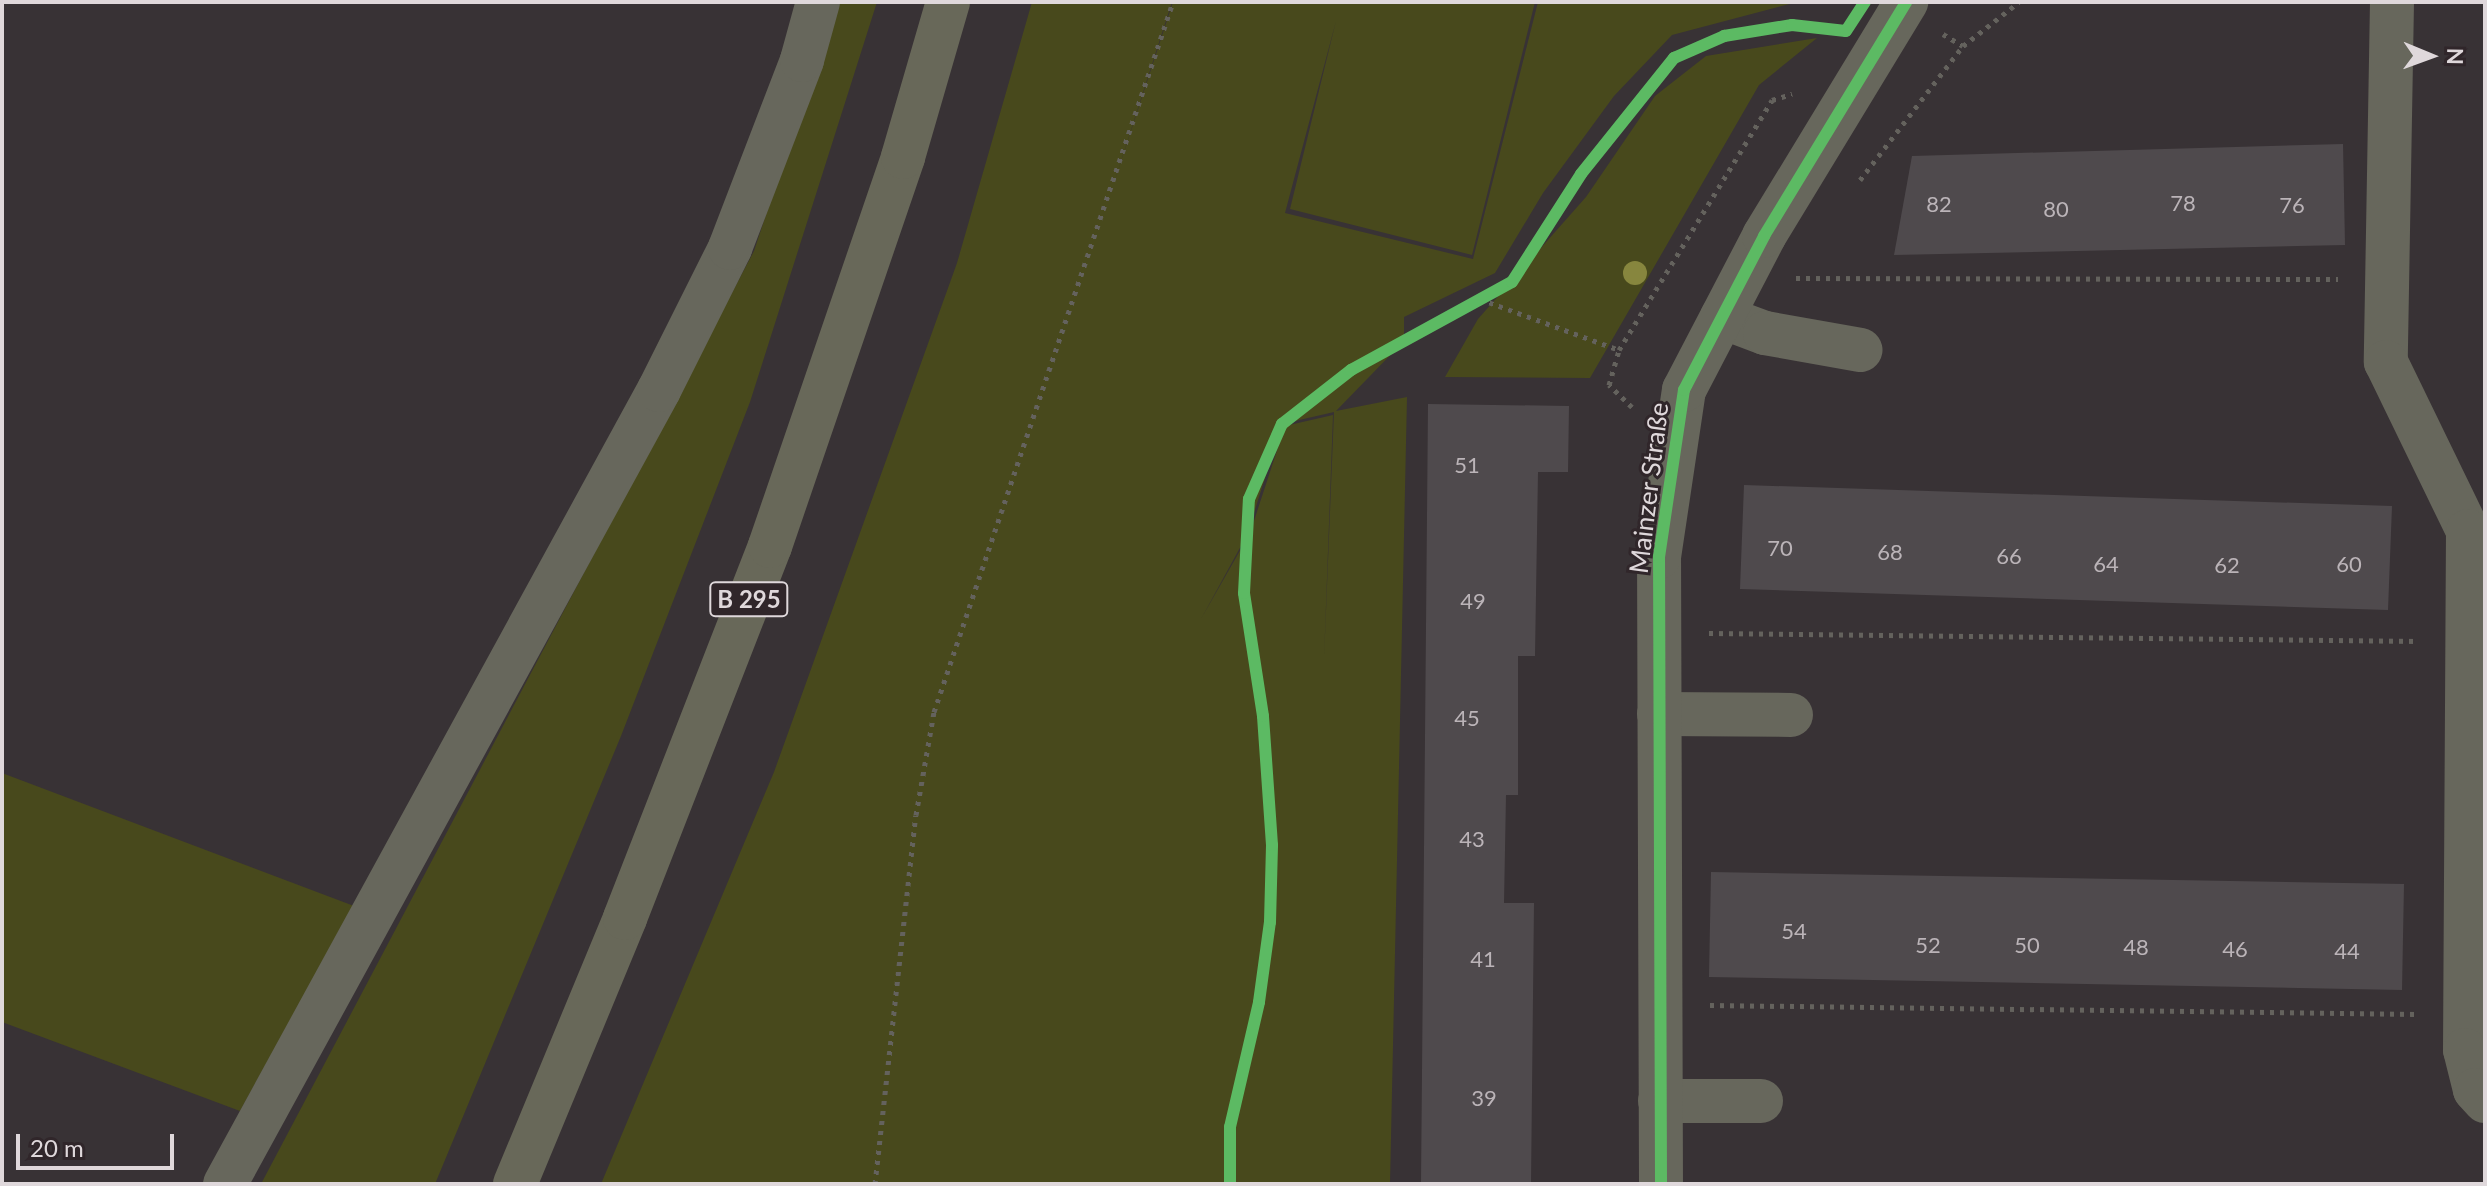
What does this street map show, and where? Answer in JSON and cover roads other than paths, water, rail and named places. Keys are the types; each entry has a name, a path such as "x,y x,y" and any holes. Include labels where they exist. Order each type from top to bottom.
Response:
{"main road":[{"name":"B 295","path":"515,1184 631,904 770,546 903,157 948,2"}],"street":[{"path":"225,1184 666,376 730,248 802,60 818,2"},
{"name":"Mainzer Straße","path":"1661,1184 1658,1005 1659,557 1684,390 1764,236 1906,2"},
{"path":"2392,2 2386,362 2468,531 2465,1050 2475,1090 2485,1101"},
{"path":"1722,317 1765,333 1860,350"},
{"path":"1659,714 1791,715"},
{"path":"1660,1101 1761,1101"}]}
